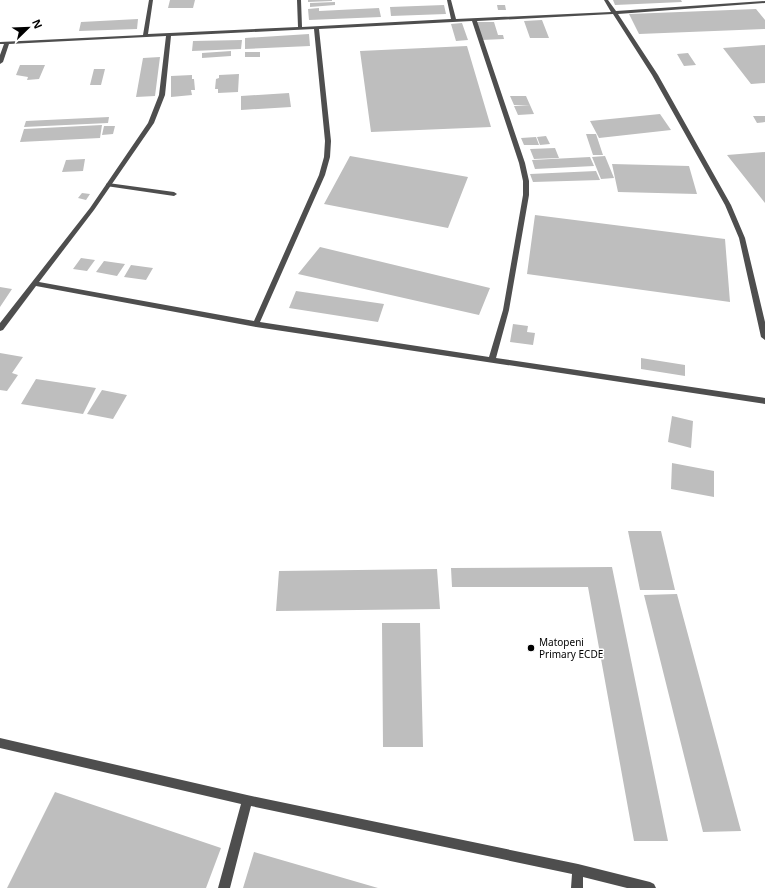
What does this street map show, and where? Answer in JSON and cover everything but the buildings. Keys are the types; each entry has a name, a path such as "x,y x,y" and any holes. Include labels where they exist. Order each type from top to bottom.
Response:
{"street":[{"path":"145,36 151,0"},
{"path":"299,0 300,28"},
{"path":"449,0 454,20"},
{"path":"606,0 613,13 655,75 728,205 742,238 765,337"},
{"path":"0,43 613,13 763,3 765,7"},
{"path":"474,19 522,163 527,188 506,310 492,360"},
{"path":"256,324 322,175 328,157 328,140 316,27"},
{"path":"0,328 92,209 151,123 162,95 170,35"},
{"path":"0,62 7,42"},
{"path":"108,185 174,194"},
{"path":"34,283 256,324 765,401"},
{"path":"0,743 247,800 578,870 650,888"},
{"path":"224,888 247,800"},
{"path":"578,870 578,888"}],"place":[{"name":"Matopeni Primary ECDE","path":"531,648"}]}
